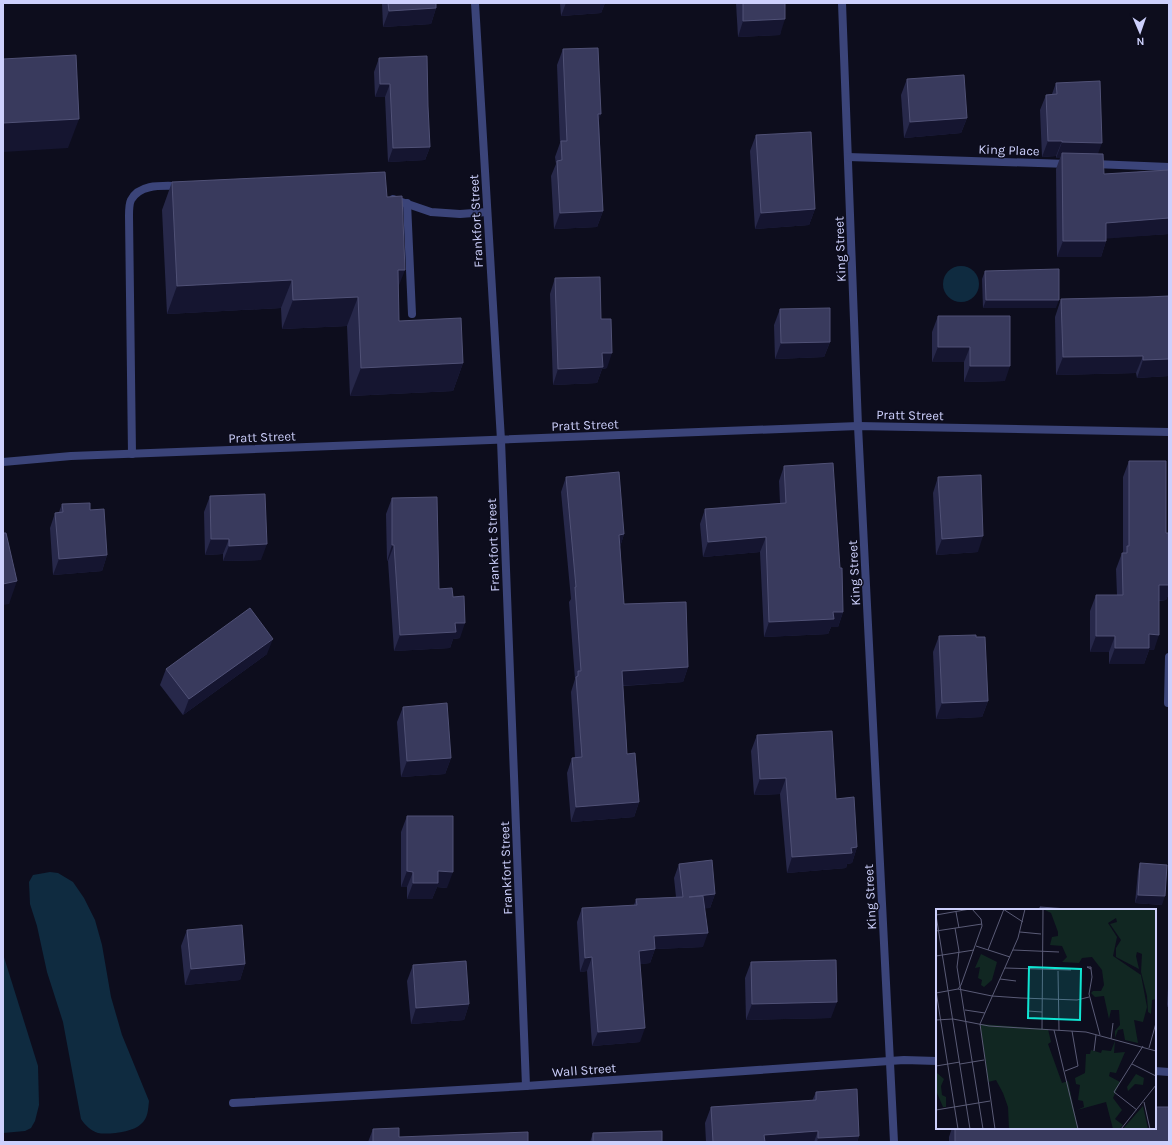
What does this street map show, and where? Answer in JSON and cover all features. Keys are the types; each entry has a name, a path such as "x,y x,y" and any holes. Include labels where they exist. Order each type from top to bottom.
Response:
{"street":[{"name":"Frankfort Street","path":"475,3 501,440 526,1086"},
{"name":"King Street","path":"842,3 858,426 894,1142"},
{"name":"King Place","path":"848,157 1169,167"},
{"path":"132,454 130,201 137,193 148,187 186,185"},
{"path":"384,197 407,203 431,212 460,214 487,212"},
{"path":"407,203 412,314"},
{"name":"Pratt Street","path":"3,462 71,456 858,426 1169,432"},
{"path":"1168,703 1169,657"},
{"name":"Wall Street","path":"233,1104 526,1086 904,1060 936,1061"},
{"path":"1156,1071 1169,1072"}],"water":[{"path":"961,266 971,269 976,274 979,284 976,294 971,299 961,302 951,299 946,294 943,284 946,274 951,269"},
{"path":"50,872 58,873 73,882 84,898 95,920 102,945 111,997 122,1035 149,1101 147,1114 143,1122 138,1127 127,1131 102,1134 98,1133 88,1128 81,1119 63,1022 47,972 37,926 30,904 29,882 33,875"},
{"path":"3,954 38,1066 39,1105 35,1121 31,1128 25,1131 3,1133"}],"building":[{"path":"388,3 436,3 436,8 389,11"},
{"path":"743,3 785,3 785,19 743,21"},
{"path":"598,48 601,114 598,114 603,211 560,213 557,161 562,160 561,141 567,141 563,49"},
{"path":"76,55 79,119 3,123 3,59"},
{"path":"427,56 430,147 393,148 390,84 380,84 379,58"},
{"path":"964,75 967,118 910,122 907,79"},
{"path":"1100,81 1102,143 1048,141 1046,95 1057,94 1056,83"},
{"path":"811,132 815,209 761,213 756,135"},
{"path":"1062,153 1103,154 1104,174 1169,170 1169,218 1106,223 1106,241 1063,241"},
{"path":"385,172 387,197 402,196 405,270 398,270 399,321 461,318 463,363 361,368 358,297 293,300 292,280 177,286 172,182"},
{"path":"1059,269 1059,300 986,300 985,271"},
{"path":"600,277 601,319 611,319 612,353 602,353 603,367 558,369 555,278"},
{"path":"1169,296 1169,359 1143,360 1143,356 1063,357 1061,299"},
{"path":"830,308 830,342 781,343 780,309"},
{"path":"938,316 1010,316 1010,366 970,366 970,347 938,347"},
{"path":"1129,461 1166,461 1166,533 1169,533 1169,585 1159,585 1159,635 1149,634 1149,648 1115,648 1115,636 1096,636 1096,595 1123,595 1122,553 1127,553 1127,546 1129,546"},
{"path":"833,463 840,568 842,568 843,612 833,612 834,619 769,622 766,537 708,542 705,509 786,503 784,466"},
{"path":"619,472 624,534 619,535 624,604 686,602 688,667 622,671 627,754 635,753 639,802 576,807 572,758 582,757 576,677 578,676 578,671 581,671 576,587 566,477"},
{"path":"981,475 983,536 942,539 938,477"},
{"path":"265,494 267,544 229,546 229,539 211,539 210,496"},
{"path":"437,497 439,589 452,588 453,597 464,596 465,623 455,623 456,632 400,635 394,545 392,545 392,498"},
{"path":"90,503 90,510 104,509 107,555 59,559 55,513 63,512 62,504"},
{"path":"3,533 6,533 17,581 3,584"},
{"path":"250,608 273,639 189,699 166,669"},
{"path":"976,635 976,637 985,637 988,701 942,703 939,636"},
{"path":"447,703 451,758 407,761 403,707"},
{"path":"832,731 836,799 854,797 857,847 851,848 852,853 792,857 786,778 760,779 757,735"},
{"path":"407,816 453,816 453,872 438,871 438,883 413,883 413,872 407,871"},
{"path":"712,860 715,894 689,897 703,896 708,933 654,936 655,949 639,951 645,1028 598,1032 592,957 585,958 582,908 637,905 636,899 683,897 679,864"},
{"path":"1140,863 1167,865 1165,896 1138,895"},
{"path":"1040,907 1067,909 1040,909"},
{"path":"242,925 245,964 191,969 187,930"},
{"path":"836,960 837,1002 752,1004 751,962"},
{"path":"466,961 469,1004 416,1008 413,965"},
{"path":"857,1089 859,1136 818,1138 818,1131 764,1135 765,1142 713,1142 711,1107 816,1100 816,1092"},
{"path":"1156,1107 1169,1107 1169,1142 955,1142 955,1129 1156,1129"},
{"path":"399,1128 399,1137 528,1132 528,1142 373,1142 373,1129"},
{"path":"662,1131 662,1142 593,1142 593,1133"}]}
